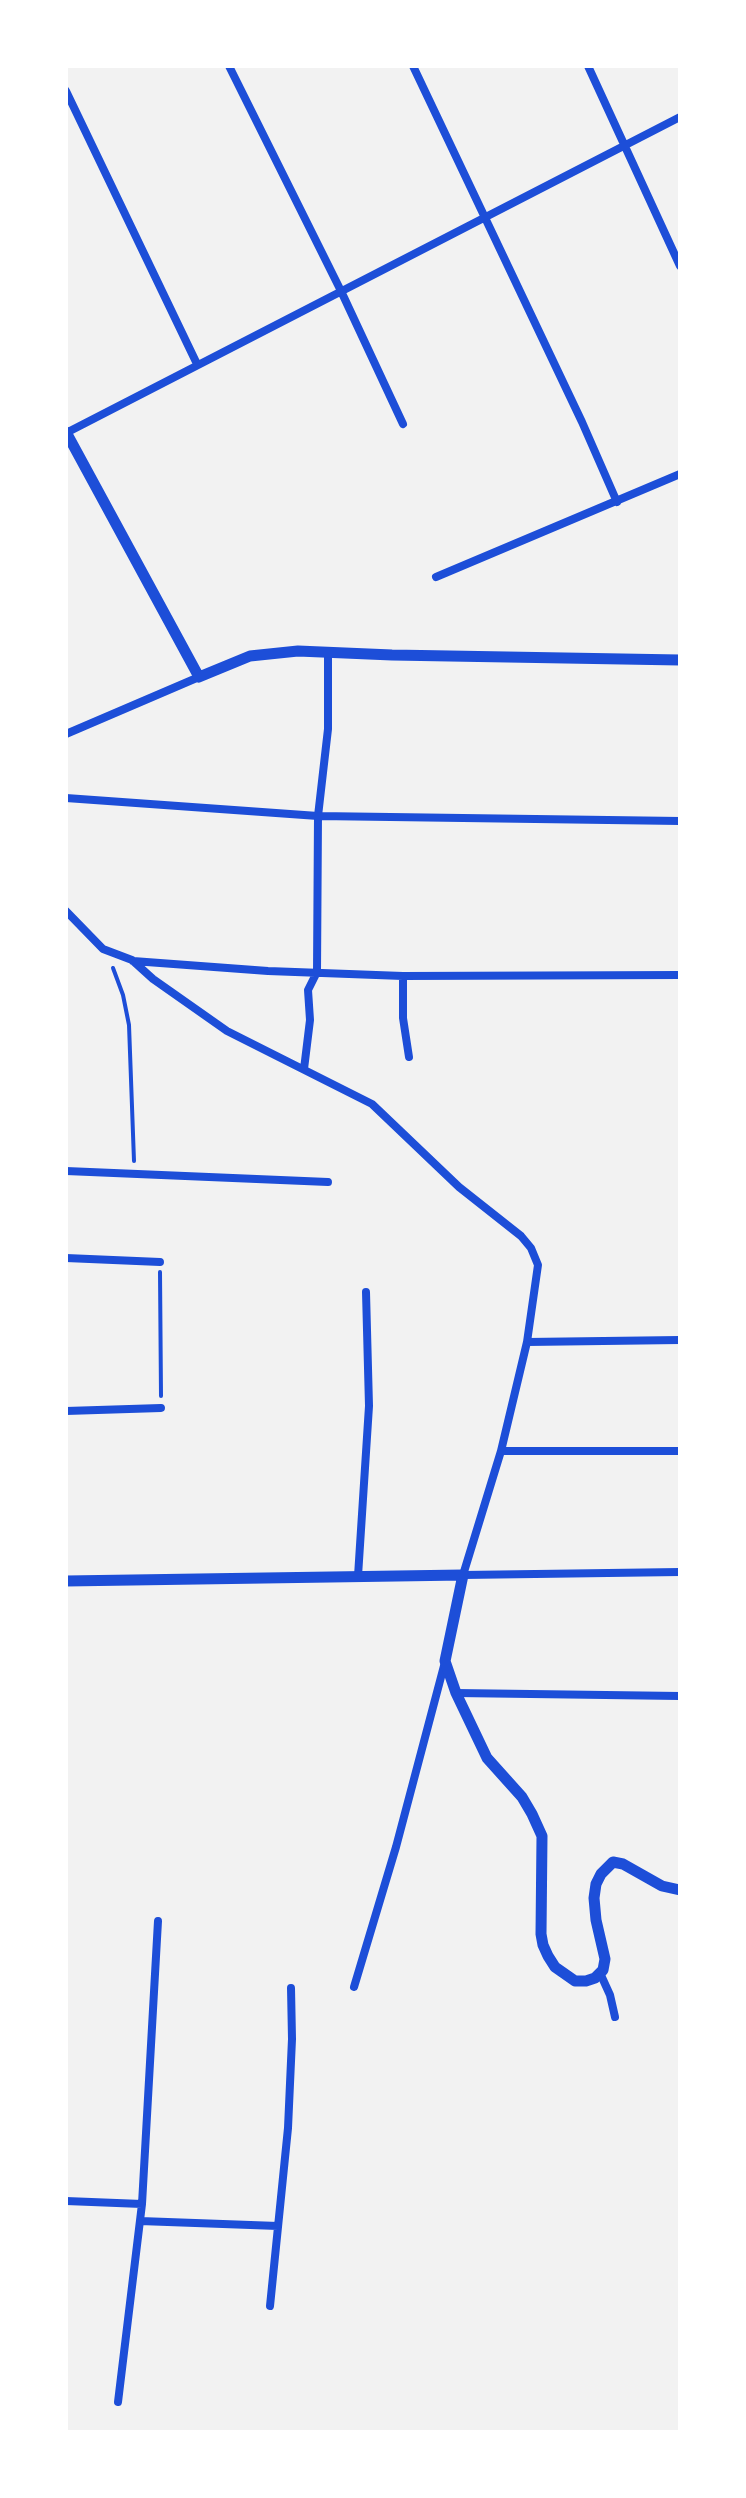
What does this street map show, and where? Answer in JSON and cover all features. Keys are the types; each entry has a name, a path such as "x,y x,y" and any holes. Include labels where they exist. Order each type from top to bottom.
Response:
{"street":[{"path":"229,66 403,424"},
{"path":"413,66 617,502"},
{"path":"588,66 680,266"},
{"path":"66,91 197,364"},
{"path":"199,677 66,433 680,117"},
{"path":"436,577 680,474"},
{"path":"66,734 250,656 298,651 680,660"},
{"path":"304,1069 310,1020 308,990 317,972 318,816 328,729 328,652"},
{"path":"66,798 318,816 680,821"},
{"path":"66,911 103,949 132,960 268,971 403,976 680,975"},
{"path":"132,960 153,979 227,1031 385,1113 459,1187 521,1236 531,1248 538,1265 527,1342 501,1451 463,1575 445,1661 396,1847 354,1987"},
{"path":"403,976 403,1018 409,1057"},
{"path":"66,1171 328,1182"},
{"path":"66,1258 160,1262"},
{"path":"358,1576 369,1406 366,1292"},
{"path":"527,1342 680,1340"},
{"path":"66,1411 161,1408"},
{"path":"501,1451 680,1451"},
{"path":"66,1581 680,1572"},
{"path":"445,1661 456,1693 487,1758 522,1797 542,1836 541,1934 543,1945 555,1967 575,1981 586,1981 603,1970 605,1959 594,1898 596,1884 606,1867 613,1862 623,1864 662,1886 680,1890"},
{"path":"456,1693 680,1696"},
{"path":"118,2402 142,2204 158,1921"},
{"path":"600,1973 615,2017"},
{"path":"270,2306 288,2128 291,1988"},
{"path":"66,2201 142,2204"},
{"path":"140,2221 278,2226"}],"path":[{"path":"103,949 116,972 129,1025 134,1174"},
{"path":"160,1262 161,1408"}]}
